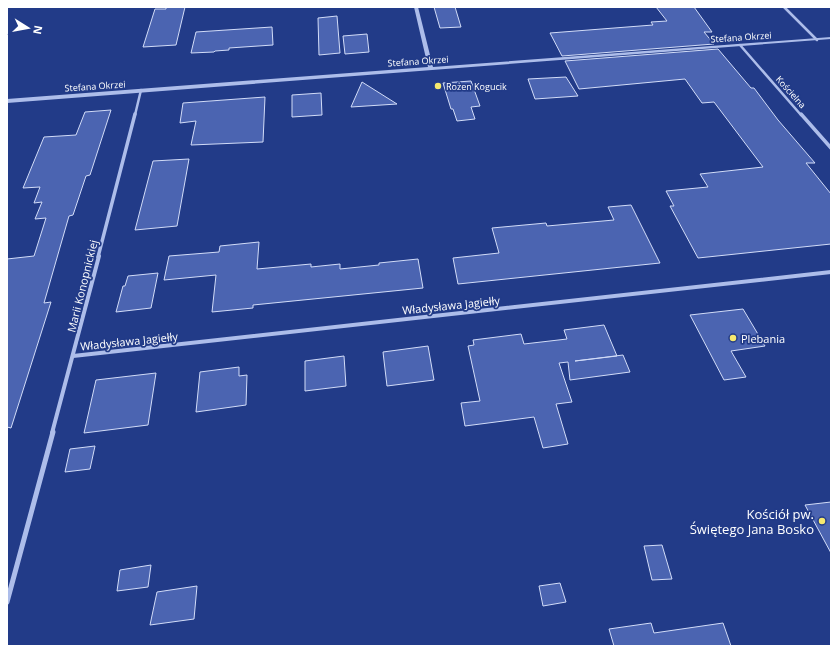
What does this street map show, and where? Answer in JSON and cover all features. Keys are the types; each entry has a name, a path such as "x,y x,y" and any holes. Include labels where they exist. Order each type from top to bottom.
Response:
{"street":[{"path":"416,7 431,68"},
{"path":"784,7 817,40"},
{"name":"Stefana Okrzei","path":"7,100 831,38"},
{"name":"Kościelna","path":"740,45 831,148"},
{"name":"Marii Konopnickiej","path":"7,602 73,356 141,90"},
{"name":"Władysława Jagiełły","path":"73,356 831,272"}],"building":[{"path":"166,7 185,7 176,45 143,47 155,9 166,9"},
{"path":"434,7 455,7 461,27 440,28"},
{"path":"656,7 694,7 712,32 704,32 714,44 562,56 550,33 653,25 651,22 667,21"},
{"path":"337,16 340,53 319,55 318,18"},
{"path":"272,27 273,45 229,48 229,50 214,52 191,53 196,32"},
{"path":"367,34 369,52 345,54 343,36"},
{"path":"718,49 751,88 754,88 778,120 815,163 806,163 831,194 831,244 698,258 670,206 674,206 666,191 708,187 700,174 763,167 714,102 702,103 685,79 579,89 565,61"},
{"path":"566,77 578,96 535,99 528,79"},
{"path":"471,81 480,106 471,107 475,119 457,121 453,109 451,109 443,83"},
{"path":"362,82 397,104 351,107"},
{"path":"321,93 322,115 292,117 292,95"},
{"path":"265,97 263,142 191,145 196,121 180,123 183,103"},
{"path":"111,110 90,175 86,176 73,215 69,216 44,303 51,302 11,428 7,427 7,259 34,256 46,218 35,219 42,202 34,203 40,187 23,188 44,137 76,135 85,112"},
{"path":"189,159 177,226 135,230 153,161"},
{"path":"631,205 660,263 458,284 453,258 499,253 492,228 546,223 547,226 614,220 608,207"},
{"path":"259,242 257,269 311,264 311,267 340,264 340,269 418,259 423,288 253,305 253,308 212,312 216,275 164,280 169,256 219,252 220,246"},
{"path":"158,273 151,308 116,312 123,286 125,286 128,276"},
{"name":"Plebania","path":"743,309 765,346 731,351 746,377 724,380 690,315"},
{"path":"604,325 617,356 623,355 630,372 570,380 568,362 559,363 572,402 556,404 568,444 543,448 534,417 465,426 461,403 480,401 468,346 474,345 473,340 521,334 524,344 567,339 564,330"},
{"path":"428,346 434,380 387,386 383,352"},
{"path":"344,356 346,386 305,391 305,361"},
{"path":"239,367 239,376 247,375 246,405 196,412 200,372"},
{"path":"156,373 148,425 84,433 96,380"},
{"path":"95,446 90,469 65,472 70,449"},
{"name":"Kościół pw. Świętego Jana Bosko","path":"831,502 831,553 805,505"},
{"path":"662,545 672,579 652,580 644,546"},
{"path":"151,565 148,587 117,591 120,570"},
{"path":"560,583 566,602 543,606 539,586"},
{"path":"197,586 194,619 150,625 157,592"},
{"path":"651,623 654,633 723,623 731,646 614,646 609,629"}],"place":[{"name":"Rożen Kogucik","path":"438,86"},
{"name":"Plebania","path":"733,338"},
{"name":"Kościół pw. Świętego Jana Bosko","path":"822,521"}]}
